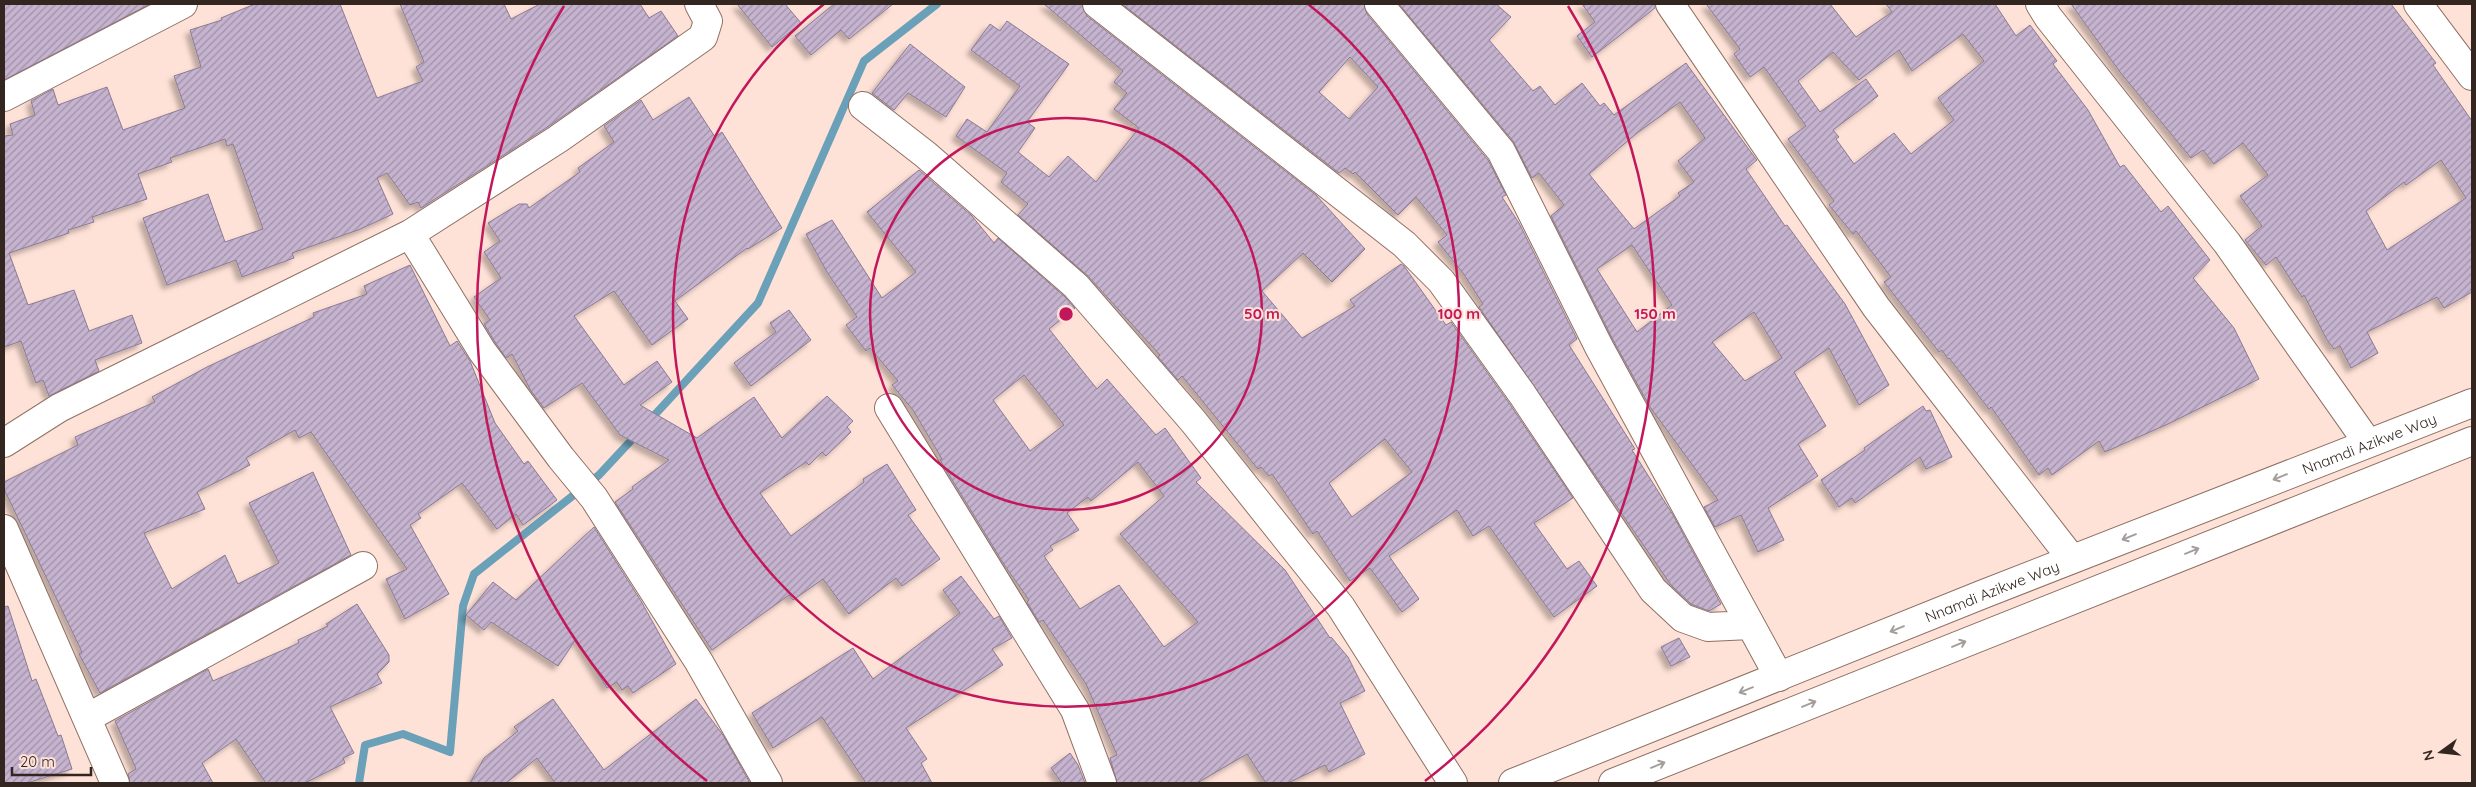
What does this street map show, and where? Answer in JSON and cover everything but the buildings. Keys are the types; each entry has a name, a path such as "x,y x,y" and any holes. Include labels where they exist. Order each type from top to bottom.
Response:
{"main road":[{"path":"4,97 183,4"},
{"path":"4,443 59,408 410,234 558,139 703,37 708,21 699,4"},
{"path":"1097,4 1404,244 1440,281 1522,394 1653,590 1683,618 1708,628 1750,625"},
{"path":"1379,4 1500,151 1599,347 1779,677"},
{"path":"1670,4 1876,307 2072,560"},
{"path":"2040,4 2048,17 2227,243 2368,443"},
{"path":"2418,4 2472,76"},
{"path":"863,106 926,155 1076,286 1193,421 1341,607 1453,783"},
{"path":"410,234 482,351 561,458 594,498 699,662 768,783"},
{"name":"Nnamdi Azikwe Way","path":"1513,783 2472,402"},
{"path":"889,408 1075,710 1102,783"},
{"path":"1613,783 2472,441"},
{"path":"4,529 116,783"},
{"path":"87,718 363,566"}],"waterway":[{"path":"649,421 758,303 864,61 937,4"},
{"path":"359,783 365,745 403,734 450,752 463,606 474,574 599,475 638,433"}]}
